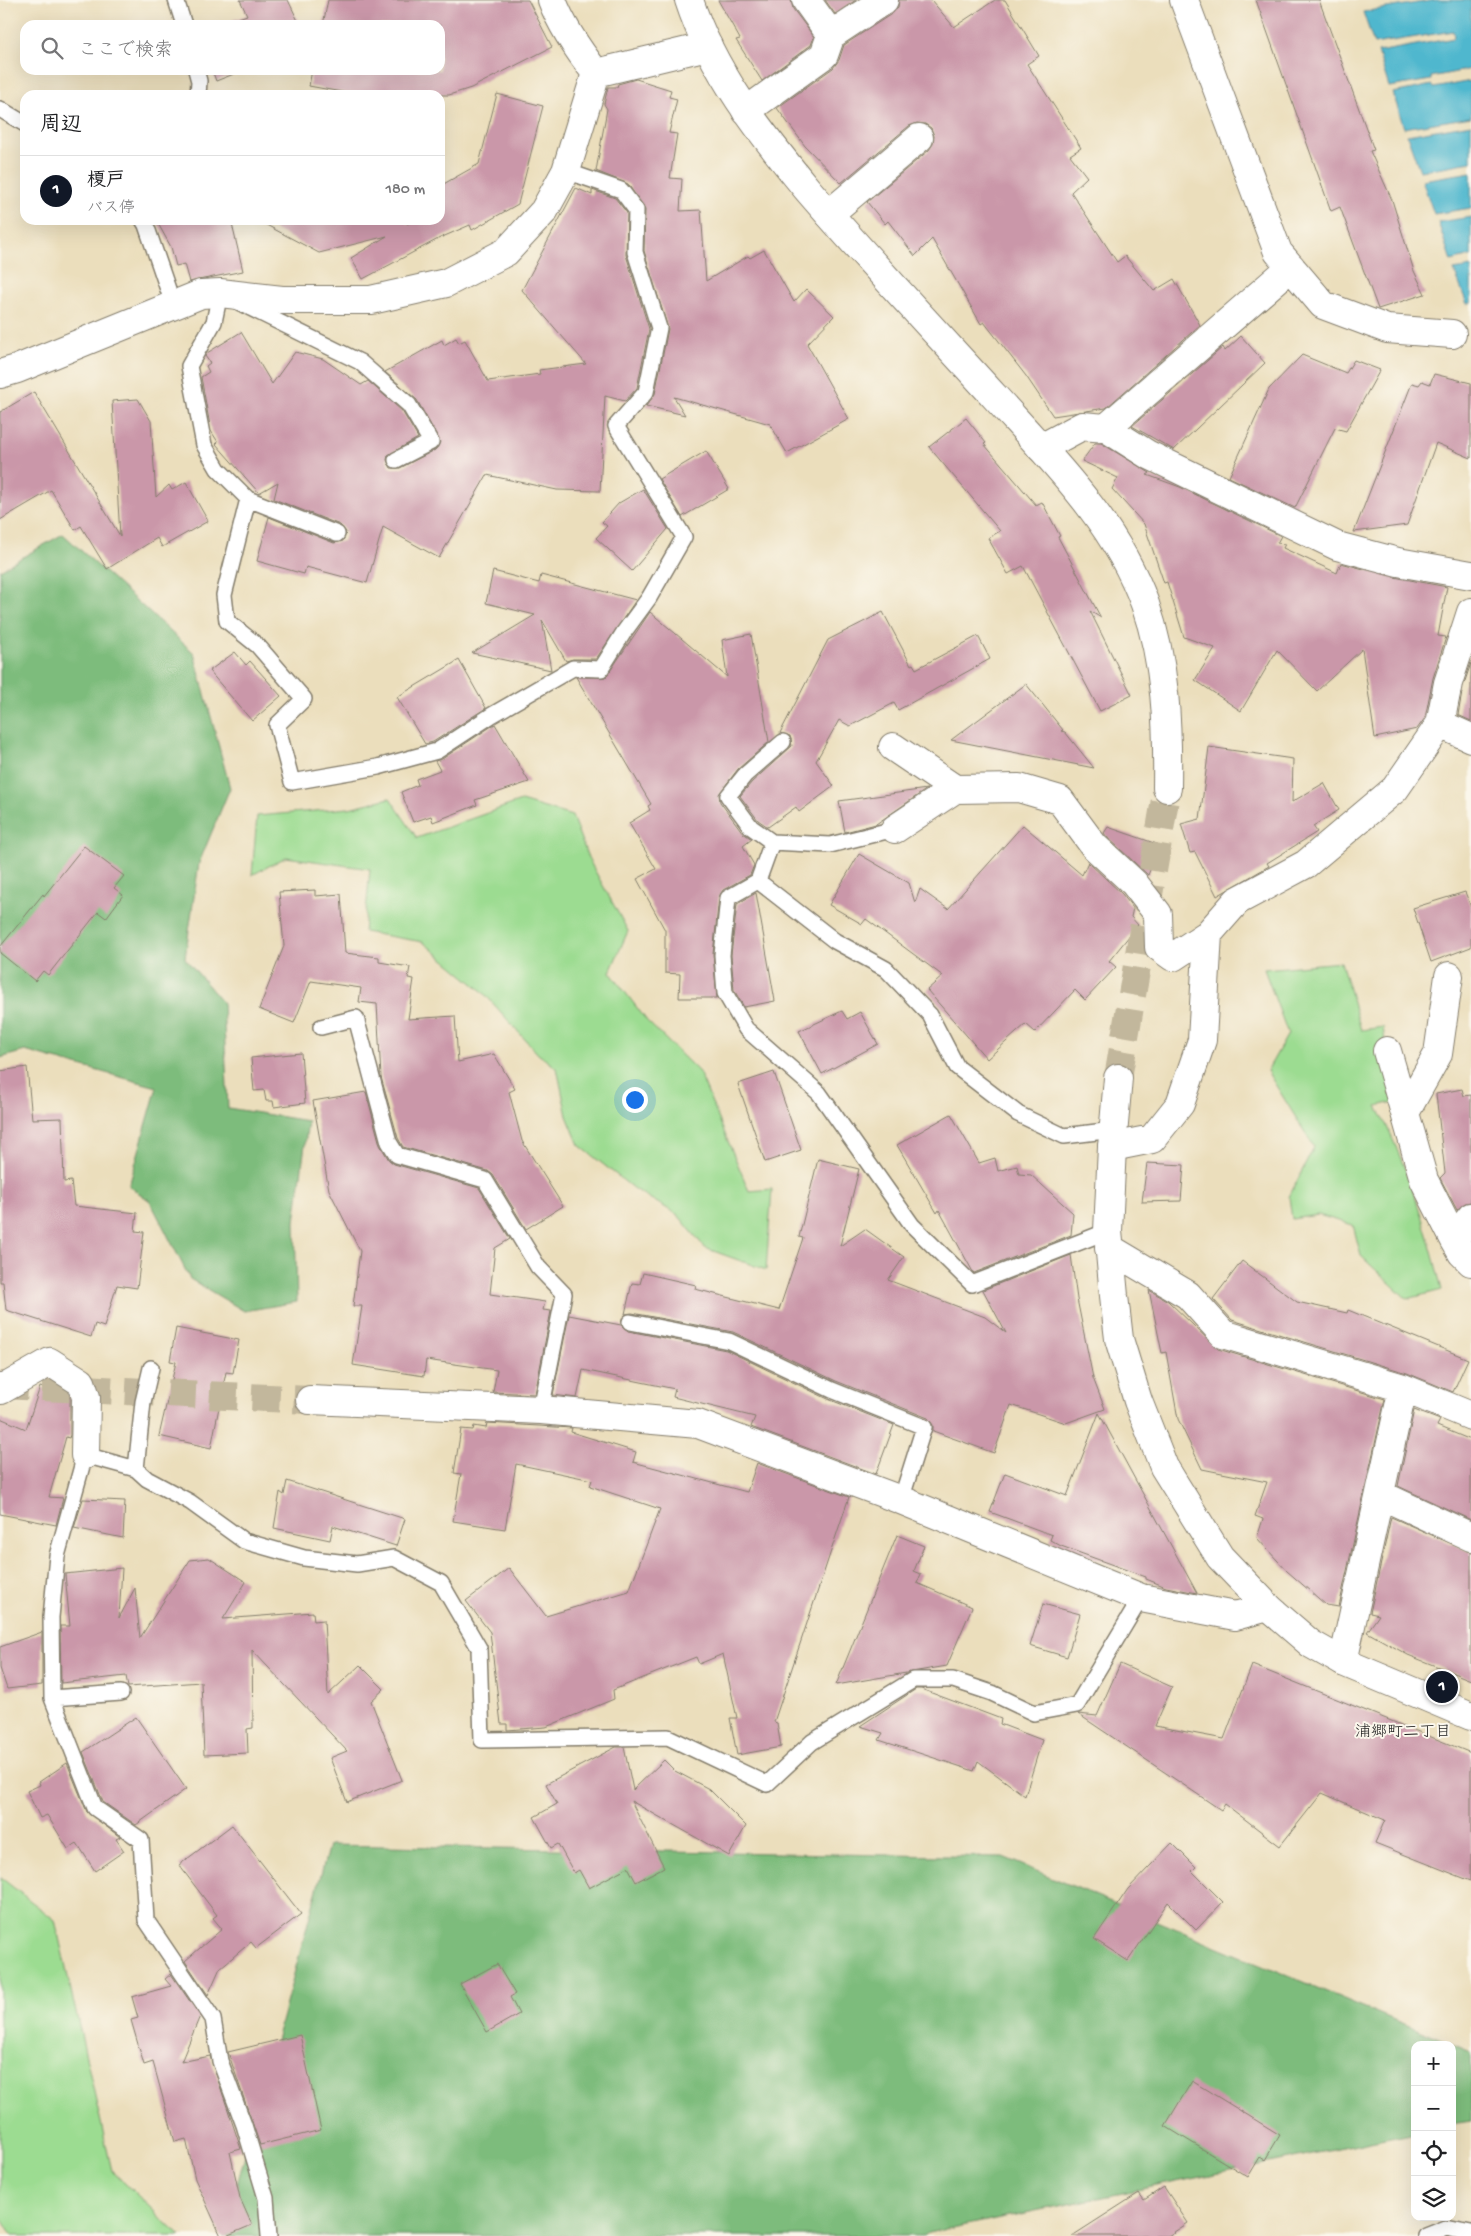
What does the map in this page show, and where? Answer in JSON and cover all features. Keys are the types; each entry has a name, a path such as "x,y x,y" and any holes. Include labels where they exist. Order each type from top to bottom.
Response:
{"street":[{"path":"552,0 558,16 575,46 596,73"},
{"path":"689,0 708,46 746,111 784,161 829,214 1041,448 1088,503 1120,548 1145,604 1161,662 1168,727 1167,788"},
{"path":"806,0 831,35"},
{"path":"746,111 824,55 831,35 884,0"},
{"path":"1184,0 1278,252 1290,267 1323,305 1387,329 1452,334"},
{"path":"596,73 708,46"},
{"path":"0,374 17,369 201,294 220,293 282,300 371,300 446,283 506,252 544,211 566,171 596,73"},
{"path":"829,214 877,160 919,138"},
{"path":"1106,428 1290,267"},
{"path":"1041,448 1082,426 1106,428 1148,454 1337,546 1398,562 1471,575"},
{"path":"895,829 955,789 1019,788 1060,800 1094,846 1134,883 1158,914 1160,947 1173,957 1208,934 1237,901 1306,864 1395,789 1440,724 1448,682 1471,612"},
{"path":"1440,724 1471,738"},
{"path":"894,747 955,789"},
{"path":"1112,1138 1152,1139 1180,1104 1202,1040 1208,934"},
{"path":"1405,1113 1438,1054 1449,976"},
{"path":"1387,1051 1424,1180 1462,1253 1471,1262"},
{"path":"1118,1078 1112,1138 1109,1239 1119,1339 1138,1402 1164,1467 1220,1557 1268,1607 1311,1644 1343,1662 1471,1716"},
{"path":"1454,1239 1471,1217"},
{"path":"1109,1239 1188,1295 1223,1334 1403,1388 1471,1416"},
{"path":"0,1388 1,1390 50,1362 81,1382 86,1397 84,1455"},
{"path":"1343,1662 1403,1388"},
{"path":"310,1400 541,1410 698,1424 901,1500 1141,1598 1235,1616 1268,1607"},
{"path":"1381,1495 1471,1537"}],"lane":[{"path":"176,0 182,20"},
{"path":"197,75 198,90"},
{"path":"0,109 20,121"},
{"path":"248,499 224,594 227,621 258,646 304,699 277,725 292,782 378,767 437,751 492,715 573,668 601,669 624,632 649,598 684,537 616,426 646,392 659,328 635,252 636,210 621,190 566,171"},
{"path":"146,225 173,304"},
{"path":"337,534 248,499 218,469 204,445 189,366 214,322 220,293 360,362 409,405 431,442 396,460"},
{"path":"783,742 746,775 728,796 751,827 772,842 830,845 895,829"},
{"path":"772,842 758,881 728,898 722,955 725,993 746,1029 819,1093 912,1225 972,1284 1109,1239"},
{"path":"758,881 835,941 886,968 930,1015 957,1067 1018,1114 1064,1136 1112,1138"},
{"path":"321,1027 356,1018 389,1142 397,1155 485,1180 538,1267 564,1294 541,1410"},
{"path":"630,1322 729,1341 832,1390 924,1427 901,1500"},
{"path":"136,1469 143,1402 151,1368"},
{"path":"269,2236 266,2198 244,2125 220,2061 213,2019 146,1920 141,1840 95,1808 52,1698 52,1617 57,1556 84,1455 136,1469 147,1479 190,1502 244,1541 313,1559 357,1564 394,1558 440,1583 479,1648 482,1740 668,1737 767,1784 812,1742 913,1680 952,1680 992,1693 1034,1713 1077,1705 1141,1598"},
{"path":"52,1698 122,1693"},
{"path":"1426,2236 1446,2228 1471,2233"}],"green space":[{"path":"63,534 194,653 230,788 199,863 185,958 223,1003 228,1108 308,1121 295,1222 297,1302 244,1311 190,1279 150,1201 129,1186 157,1087 25,1051 0,1058 0,570"},
{"path":"390,798 417,838 521,801 572,816 589,860 628,931 610,972 647,1021 699,1072 749,1191 772,1189 766,1270 705,1248 678,1215 634,1189 579,1145 567,1116 557,1068 538,1054 482,991 423,942 364,932 370,869 286,857 252,875 257,816 349,808"},
{"path":"1341,962 1361,1030 1383,1027 1394,1102 1377,1106 1407,1173 1442,1290 1407,1299 1361,1256 1353,1225 1318,1215 1292,1219 1289,1197 1314,1147 1267,1071 1288,1034 1264,969"},
{"path":"329,1845 1003,1857 1445,2041 1411,2041 1411,2134 928,2233 924,2236 223,2236"},
{"path":"0,1877 55,1920 112,2171 180,2236 12,2236 0,2216"},
{"path":"1456,2046 1471,2052 1471,2122 1456,2124"}],"water":[{"path":"1435,0 1471,0 1471,69 1431,77 1431,80 1389,87 1378,52 1454,38 1453,31 1374,44 1363,12"},
{"path":"1471,81 1471,117 1404,128 1393,93 1432,85 1434,88"},
{"path":"1471,124 1471,162 1420,171 1407,135"},
{"path":"1471,172 1471,208 1434,214 1422,180"},
{"path":"1471,217 1471,256 1451,261 1438,222"},
{"path":"1471,267 1471,303 1467,304 1454,270"}],"building":[{"path":"240,0 288,0 298,20 233,20 247,15"},
{"path":"328,0 528,0 552,47 471,88 449,95 445,95 445,90 331,90 309,86 311,75 445,75 445,20 324,20"},
{"path":"718,0 791,0 793,9 814,37 811,45 762,81 736,40 740,39"},
{"path":"825,0 856,0 835,14"},
{"path":"899,0 931,0 954,27 995,0 1005,0 1039,56 1027,64 1081,148 1070,155 1087,177 1071,192 1117,262 1125,256 1154,291 1174,279 1200,325 1106,408 1053,416 1026,376 984,322 981,324 932,239 915,256 888,221 885,224 867,202 929,150 933,144 934,136 931,128 925,124 917,123 909,126 841,183 805,146 777,108 833,68 839,60 844,45 893,13 898,7"},
{"path":"1256,0 1319,0 1374,150 1370,151 1392,200 1414,271 1425,294 1378,309 1340,207 1331,211"},
{"path":"214,75 231,75 216,81"},
{"path":"636,79 671,90 669,97 677,99 669,133 677,134 670,178 682,179 680,211 701,210 706,281 748,256 750,258 764,250 794,302 806,289 834,316 807,344 849,419 787,453 770,424 674,397 685,415 646,406 655,394 668,329 644,251 645,210 628,184 596,171 607,109 604,104 608,87 617,87 618,84"},
{"path":"497,94 543,106 518,204 472,230 470,225 440,238 363,279 351,258 387,236 319,253 266,225 445,225 445,183 479,164"},
{"path":"576,188 592,195 592,190 615,198 627,213 626,255 649,329 637,388 625,401 605,396 600,491 557,490 487,475 439,558 383,527 367,583 306,567 304,574 257,561 269,517 334,543 343,541 346,532 340,525 274,499 278,482 259,493 216,444 218,442 211,431 201,377 209,372 206,366 210,363 205,356 207,353 241,332 272,384 295,352 323,359 361,385 368,381 402,411 418,438 388,455 387,460 391,468 400,468 435,450 440,442 417,400 385,372 442,340 444,345 456,338 459,343 465,340 488,381 540,374 539,370 586,364 522,290"},
{"path":"159,225 232,225 243,271 189,282 184,264 176,266 171,247"},
{"path":"1241,336 1265,363 1174,450 1132,426 1223,347 1225,351"},
{"path":"1302,355 1346,373 1354,360 1380,370 1346,431 1335,428 1295,508 1229,477 1269,389"},
{"path":"1434,374 1471,383 1471,458 1436,443 1407,525 1354,532 1412,383 1419,385 1422,381 1430,384"},
{"path":"34,392 120,536 112,401 138,399 151,421 156,497 169,485 172,490 186,482 208,521 162,547 157,538 107,569 81,526 75,530 51,490 0,520 0,412"},
{"path":"966,418 986,443 984,444 1036,505 1042,502 1060,536 1058,537 1101,618 1090,611 1132,695 1100,711 1023,566 1008,574 988,538 1000,531 929,447"},
{"path":"1095,443 1101,443 1150,473 1147,475 1180,487 1281,536 1277,543 1285,544 1283,548 1337,573 1341,563 1394,577 1447,587 1438,636 1446,637 1433,678 1425,718 1417,729 1375,738 1362,649 1317,691 1277,650 1241,711 1195,680 1215,648 1184,637 1167,582 1164,583 1144,524 1112,489 1118,478 1082,461"},
{"path":"706,451 729,489 682,517 659,479"},
{"path":"643,489 668,529 632,571 596,538 607,526 602,522 619,503"},
{"path":"493,571 539,583 541,575 636,600 596,659 573,659 566,661 542,620 551,670 472,653 535,615 486,603"},
{"path":"650,612 727,677 722,640 751,634 769,742 738,769 719,794 720,802 743,833 752,839 743,846 754,865 750,875 723,890 719,897 713,954 717,998 679,998 680,974 665,973 665,930 637,879 656,869 629,823 650,810 648,806 651,804 576,677 606,677"},
{"path":"883,612 911,665 913,664 916,669 978,636 990,659 898,710 894,703 850,726 839,720 816,761 834,786 799,812 796,807 768,827 758,820 740,796 752,782 792,746 790,736 780,733 828,640"},
{"path":"235,652 246,665 250,661 281,696 252,721 209,671"},
{"path":"459,660 486,708 433,742 425,744 397,697"},
{"path":"1471,663 1471,721 1458,715 1463,687"},
{"path":"1026,684 1063,730 1061,731 1065,732 1094,768 951,740"},
{"path":"495,724 529,782 475,800 477,805 433,822 431,816 413,822 401,792 418,785 416,779 440,770 435,761 442,759"},
{"path":"1209,747 1293,759 1292,802 1324,783 1339,810 1313,826 1317,832 1267,863 1269,866 1217,896 1195,852 1190,853 1181,824 1200,819"},
{"path":"927,789 876,824 845,832 839,801"},
{"path":"1023,825 1082,875 1088,862 1122,894 1133,908 1131,917 1138,925 1109,961 1116,967 1085,1000 1075,990 1035,1032 1026,1024 987,1059 927,990 943,976 866,919 862,924 829,905 859,854 909,883 915,903 920,889 948,909"},
{"path":"1108,827 1160,845 1148,875 1106,836 1104,833"},
{"path":"84,846 124,876 114,888 123,895 106,918 98,912 48,975 43,971 35,981 0,953 0,947"},
{"path":"315,890 315,896 341,894 345,953 379,957 379,962 410,967 408,978 414,979 408,1019 455,1016 458,1062 494,1054 515,1089 509,1092 522,1141 563,1206 526,1229 493,1175 488,1171 403,1147 398,1138 381,1077 377,1004 359,1002 361,988 311,981 294,1023 259,1009 284,946 279,892"},
{"path":"1465,892 1471,907 1471,947 1431,962 1413,908"},
{"path":"756,893 775,1001 744,1007 734,990 731,955 737,904"},
{"path":"842,1011 847,1019 860,1012 878,1044 822,1074 799,1031"},
{"path":"301,1053 305,1103 274,1107 273,1101 266,1101 264,1090 254,1091 251,1058"},
{"path":"27,1067 32,1119 62,1118 64,1182 71,1181 74,1206 137,1213 135,1231 144,1232 137,1288 117,1285 104,1327 95,1324 91,1337 6,1310 3,1282 0,1282 0,1071"},
{"path":"774,1072 801,1150 765,1162 738,1084"},
{"path":"1462,1089 1464,1096 1471,1095 1471,1202 1465,1203 1457,1210 1440,1178 1445,1173 1436,1094"},
{"path":"366,1092 380,1145 389,1160 394,1164 479,1188 510,1239 495,1248 490,1294 545,1302 543,1310 551,1311 535,1394 493,1392 497,1370 426,1360 424,1376 353,1365 362,1306 353,1306 360,1251 329,1190 313,1101"},
{"path":"951,1114 979,1163 995,1158 998,1171 1017,1166 1019,1174 1031,1175 1073,1213 1071,1235 973,1272 939,1210 937,1213 897,1145"},
{"path":"818,1159 859,1169 840,1246 865,1229 904,1257 888,1280 985,1317 1006,1333 983,1290 1071,1255 1077,1299 1093,1378 1105,1409 1066,1423 1011,1405 994,1453 933,1431 933,1425 928,1418 836,1381 733,1332 632,1313 625,1314 632,1283 640,1284 643,1273 696,1285 695,1289 779,1310 803,1238 799,1237"},
{"path":"1147,1163 1184,1165 1181,1201 1142,1202"},
{"path":"1242,1261 1297,1302 1347,1313 1348,1310 1468,1359 1453,1392 1407,1373 1232,1320 1213,1299"},
{"path":"1149,1290 1168,1301 1218,1349 1385,1399 1339,1607 1326,1605 1287,1571 1257,1538 1263,1519 1255,1516 1267,1482 1202,1469 1178,1419 1166,1352 1162,1353"},
{"path":"569,1315 621,1325 628,1331 726,1350 828,1399 894,1425 876,1474 751,1427 755,1417 673,1397 675,1389 583,1370 577,1398 553,1395"},
{"path":"176,1328 239,1340 233,1373 226,1372 211,1448 159,1436 176,1362 170,1361"},
{"path":"40,1387 69,1395 70,1399 70,1435 69,1438 66,1437 49,1497 63,1498 56,1525 0,1514 0,1418 26,1429"},
{"path":"1414,1410 1440,1420 1437,1426 1471,1440 1471,1520 1398,1486"},
{"path":"1099,1413 1197,1593 1166,1587 1146,1579 1146,1577 1061,1546 1050,1540 1052,1535 990,1512 1005,1473 1067,1496"},
{"path":"487,1423 572,1428 571,1432 636,1452 633,1462 747,1492 757,1463 849,1497 774,1722 777,1723 781,1747 737,1755 730,1718 737,1718 723,1654 699,1664 696,1657 613,1690 614,1699 546,1727 507,1730 507,1724 501,1724 490,1632 466,1601 509,1568 546,1616 629,1591 660,1509 590,1486 592,1480 516,1464 505,1529 453,1521 461,1474 454,1473 461,1429 473,1430 474,1426 486,1428"},
{"path":"287,1481 405,1519 396,1546 333,1526 330,1540 274,1528 280,1492 284,1495"},
{"path":"83,1499 125,1501 123,1538 74,1528"},
{"path":"1391,1517 1471,1552 1471,1680 1408,1655 1367,1632 1379,1615 1370,1613"},
{"path":"897,1535 924,1546 914,1571 921,1574 917,1583 972,1607 947,1666 836,1685"},
{"path":"209,1558 246,1582 223,1619 313,1612 314,1621 324,1620 328,1695 360,1665 384,1689 371,1701 402,1780 347,1802 330,1758 347,1751 252,1650 253,1728 247,1729 248,1753 204,1755 201,1682 128,1687 126,1676 61,1683 60,1626 70,1626 65,1574 122,1568 119,1618 135,1588 140,1638 190,1560"},
{"path":"1043,1604 1080,1614 1067,1657 1030,1646"},
{"path":"42,1632 42,1685 7,1689 0,1668 0,1647"},
{"path":"1120,1664 1172,1687 1155,1726 1224,1739 1252,1665 1471,1753 1471,1881 1375,1843 1385,1820 1322,1793 1280,1846 1225,1804 1221,1810 1078,1714 1097,1716"},
{"path":"916,1689 921,1689 1001,1719 1000,1724 1042,1740 1025,1796 978,1761 974,1771 879,1740 883,1733 860,1726"},
{"path":"136,1717 186,1789 136,1825 103,1802 83,1752"},
{"path":"616,1747 624,1747 633,1790 664,1760 675,1771 709,1789 746,1826 729,1856 631,1801 664,1867 636,1882 628,1867 589,1888 579,1870 574,1873 558,1844 551,1848 534,1817 557,1804 546,1784"},
{"path":"67,1763 87,1812 120,1837 116,1839 124,1851 95,1871 77,1843 68,1849 47,1815 40,1818 27,1791 40,1785 39,1782"},
{"path":"232,1825 301,1914 256,1948 251,1942 220,1968 208,1995 185,1961 222,1929 213,1918 217,1915 179,1865"},
{"path":"1172,1843 1196,1867 1192,1871 1223,1902 1196,1930 1168,1902 1128,1961 1094,1939 1128,1889"},
{"path":"497,1964 515,1994 510,1997 519,2014 487,2032 460,1984"},
{"path":"171,1974 200,2016 181,2062 210,2056 241,2149 230,2152 240,2198 252,2225 226,2236 221,2236 195,2179 186,2139 175,2142 153,2062 144,2065 131,2020 138,2018 132,1997 171,1986 165,1979"},
{"path":"300,2035 321,2130 260,2145 228,2052"},
{"path":"1192,2081 1280,2135 1265,2160 1260,2157 1248,2177 1165,2126"},
{"path":"1164,2187 1188,2223 1168,2236 1072,2236 1139,2193 1144,2200"}],"tunnel":[{"path":"1118,1078 1167,788"},
{"path":"0,1385 310,1400"}],"place":[{"name":"榎戸","path":"1442,1687"}],"district":[{"name":"浦郷町二丁目","path":"1403,1733"}]}
